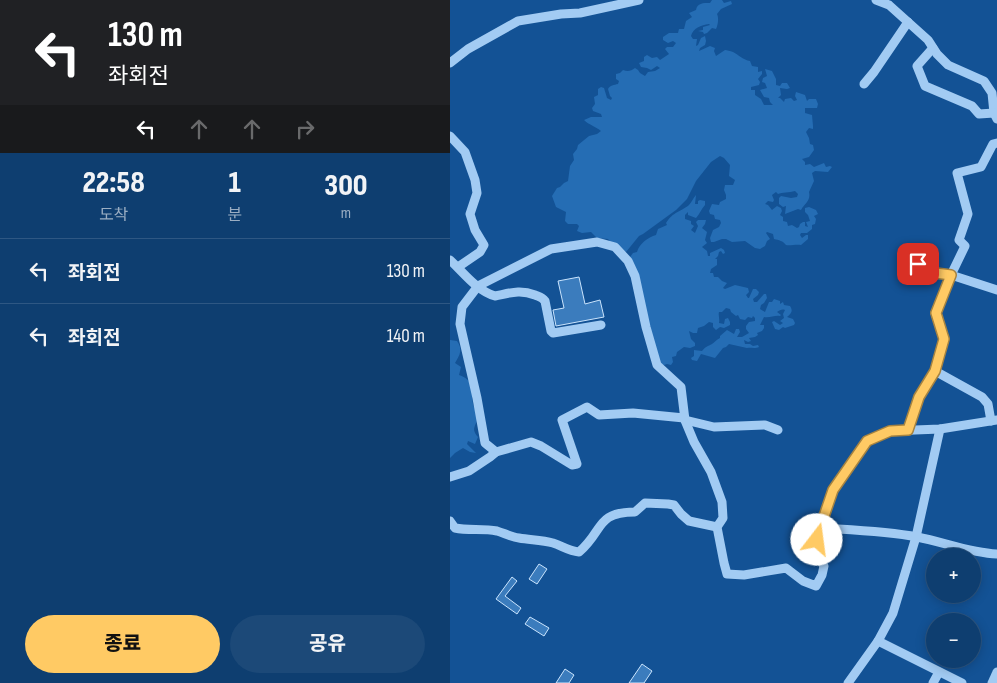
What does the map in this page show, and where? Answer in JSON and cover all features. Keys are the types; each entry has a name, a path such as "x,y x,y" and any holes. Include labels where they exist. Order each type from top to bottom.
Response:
{"street":[{"path":"450,63 468,48 518,21 580,13 639,0"},
{"path":"876,0 889,5 928,40 937,54 948,65 984,81 992,93 996,116 979,114 972,106 925,86 917,66 933,48"},
{"path":"864,84 908,22"},
{"path":"450,136 465,152 475,180 477,193 470,214 475,230 484,245 480,252 458,267"},
{"path":"908,430 919,397 935,371 944,339 936,313 965,246 958,240 968,214 957,173 980,167 993,144 997,143"},
{"path":"496,452 485,443 460,324 462,307 478,286 551,249 597,242 615,247 628,260 635,276 646,327 657,365 681,387 685,420 694,442 711,472 722,502 723,518 717,527 727,574 744,574 786,568 803,581 816,586 824,566 815,553 820,528 833,490 867,441 890,431 940,429 994,421 988,404 982,397 935,371"},
{"path":"909,256 928,272 951,275 997,290"},
{"path":"450,260 478,286 495,296 522,291 542,298 550,331 553,333 601,326"},
{"path":"450,476 469,471 496,452 531,442 572,465 577,464 562,420 587,407 599,415 633,413 684,418 685,420 714,427 764,425 778,430"},
{"path":"848,683 878,641 892,613 916,537 940,429"},
{"path":"450,521 454,528 461,530 496,531 518,538 553,543 579,552 587,545 605,518 624,512 635,512 645,503 674,506 689,521 717,527"},
{"path":"820,528 916,537 985,554 997,554"},
{"path":"878,641 962,683"},
{"path":"933,683 939,672"},
{"path":"992,683 997,672"}],"shaded area":[{"path":"712,0 722,0 724,3 731,1 732,4 721,9 717,14 718,22 716,29 712,28 704,34 698,31 703,30 703,27 709,24 695,29 691,36 693,39 697,39 696,46 701,38 705,36 706,41 699,51 710,46 715,48 716,56 725,50 733,52 750,61 752,66 758,67 758,72 762,71 758,79 760,82 759,85 751,87 751,90 755,90 755,95 761,99 764,105 773,105 769,98 764,97 760,90 767,88 765,83 762,82 763,78 767,76 765,69 772,71 776,79 776,85 780,86 782,83 787,83 790,88 780,88 781,95 778,98 784,102 785,99 791,98 794,101 797,100 796,92 805,95 807,101 809,99 816,99 817,108 805,108 805,113 812,115 813,129 809,128 806,132 814,150 809,157 802,159 805,165 810,164 814,167 824,163 826,167 832,167 828,172 815,171 812,173 814,181 809,192 809,198 801,210 798,209 785,214 786,206 783,207 779,204 781,196 797,197 798,194 795,191 778,194 776,192 772,195 773,202 768,201 765,204 772,210 777,206 781,208 780,215 783,217 783,221 787,222 788,226 792,225 797,228 803,222 808,227 806,222 810,221 805,208 809,207 816,210 818,214 814,216 816,219 812,229 800,235 802,238 808,235 808,239 801,245 786,245 774,239 773,234 767,232 770,239 760,249 745,241 732,242 722,239 711,242 710,238 713,230 719,227 721,223 709,211 712,204 719,205 720,202 726,199 725,185 733,185 735,180 729,176 730,165 720,156 711,162 696,181 687,199 676,210 639,236 626,252 612,244 608,239 597,238 591,232 582,233 577,231 579,226 577,224 568,224 565,221 566,212 556,207 552,196 557,188 568,181 570,166 574,160 573,154 578,145 589,136 601,131 584,120 591,117 602,117 601,114 593,111 592,108 595,104 594,97 598,95 598,89 604,88 607,98 611,100 608,89 618,84 619,81 616,79 616,74 623,70 629,71 635,68 645,76 648,72 660,68 657,66 651,70 641,67 639,63 644,61 644,57 647,55 652,58 657,57 660,60 669,54 665,49 673,47 676,43 673,41 668,43 663,40 663,37 669,33 678,33 679,29 684,29 686,21 692,17 689,13 696,10 699,5 710,3"},
{"path":"696,195 695,204 698,204 700,200 705,201 705,205 696,218 688,215 688,212 685,215 685,219 691,221 691,224 694,226 691,230 695,233 698,226 696,222 698,220 706,220 702,228 707,232 705,240 707,243 702,247 707,251 708,256 710,256 710,253 721,248 725,253 719,252 715,259 717,259 717,265 711,269 710,273 713,273 714,277 718,277 727,283 723,288 725,289 735,285 748,288 749,292 746,295 748,298 753,289 756,289 759,292 753,299 754,302 757,302 766,294 767,298 760,309 765,312 769,302 772,302 774,299 780,301 780,304 783,302 784,305 790,306 792,312 787,317 793,319 795,323 779,330 775,329 772,322 774,321 780,325 783,323 780,321 784,318 785,310 781,310 777,312 780,316 764,317 760,325 764,325 762,331 757,333 758,335 755,337 749,338 751,341 744,340 745,344 758,345 759,347 747,348 729,344 715,358 701,354 697,361 692,360 694,350 702,351 720,338 727,330 734,334 736,329 739,329 740,332 737,337 742,337 749,333 746,326 749,322 755,321 755,318 753,316 745,320 740,319 738,315 736,316 730,309 726,308 719,312 719,323 724,324 725,319 728,318 730,325 716,330 713,327 713,323 709,322 698,328 697,333 689,331 695,346 690,348 684,347 677,352 676,356 672,357 673,362 671,365 664,365 660,364 630,257 633,253 637,252 644,241 656,235 658,229 667,225 666,223 672,216 689,205"},
{"path":"450,340 457,341 460,347 455,363 461,367 459,375 468,380 471,386 473,404 477,413 474,431 478,437 475,444 468,441 467,444 476,453 463,448 450,458"}],"building":[{"path":"579,277 585,304 600,300 604,317 556,326 553,310 564,308 558,281"},
{"path":"539,564 547,569 537,584 529,579"},
{"path":"512,577 517,581 505,596 521,608 517,614 496,599"},
{"path":"530,617 549,628 544,636 525,624"},
{"path":"642,664 652,671 644,683 629,683"},
{"path":"565,669 574,675 569,683 556,683"}],"route":[{"path":"817,540 833,490 867,441 890,431 908,430 919,397 935,371 944,339 936,313 951,275 928,272 918,264"}]}
